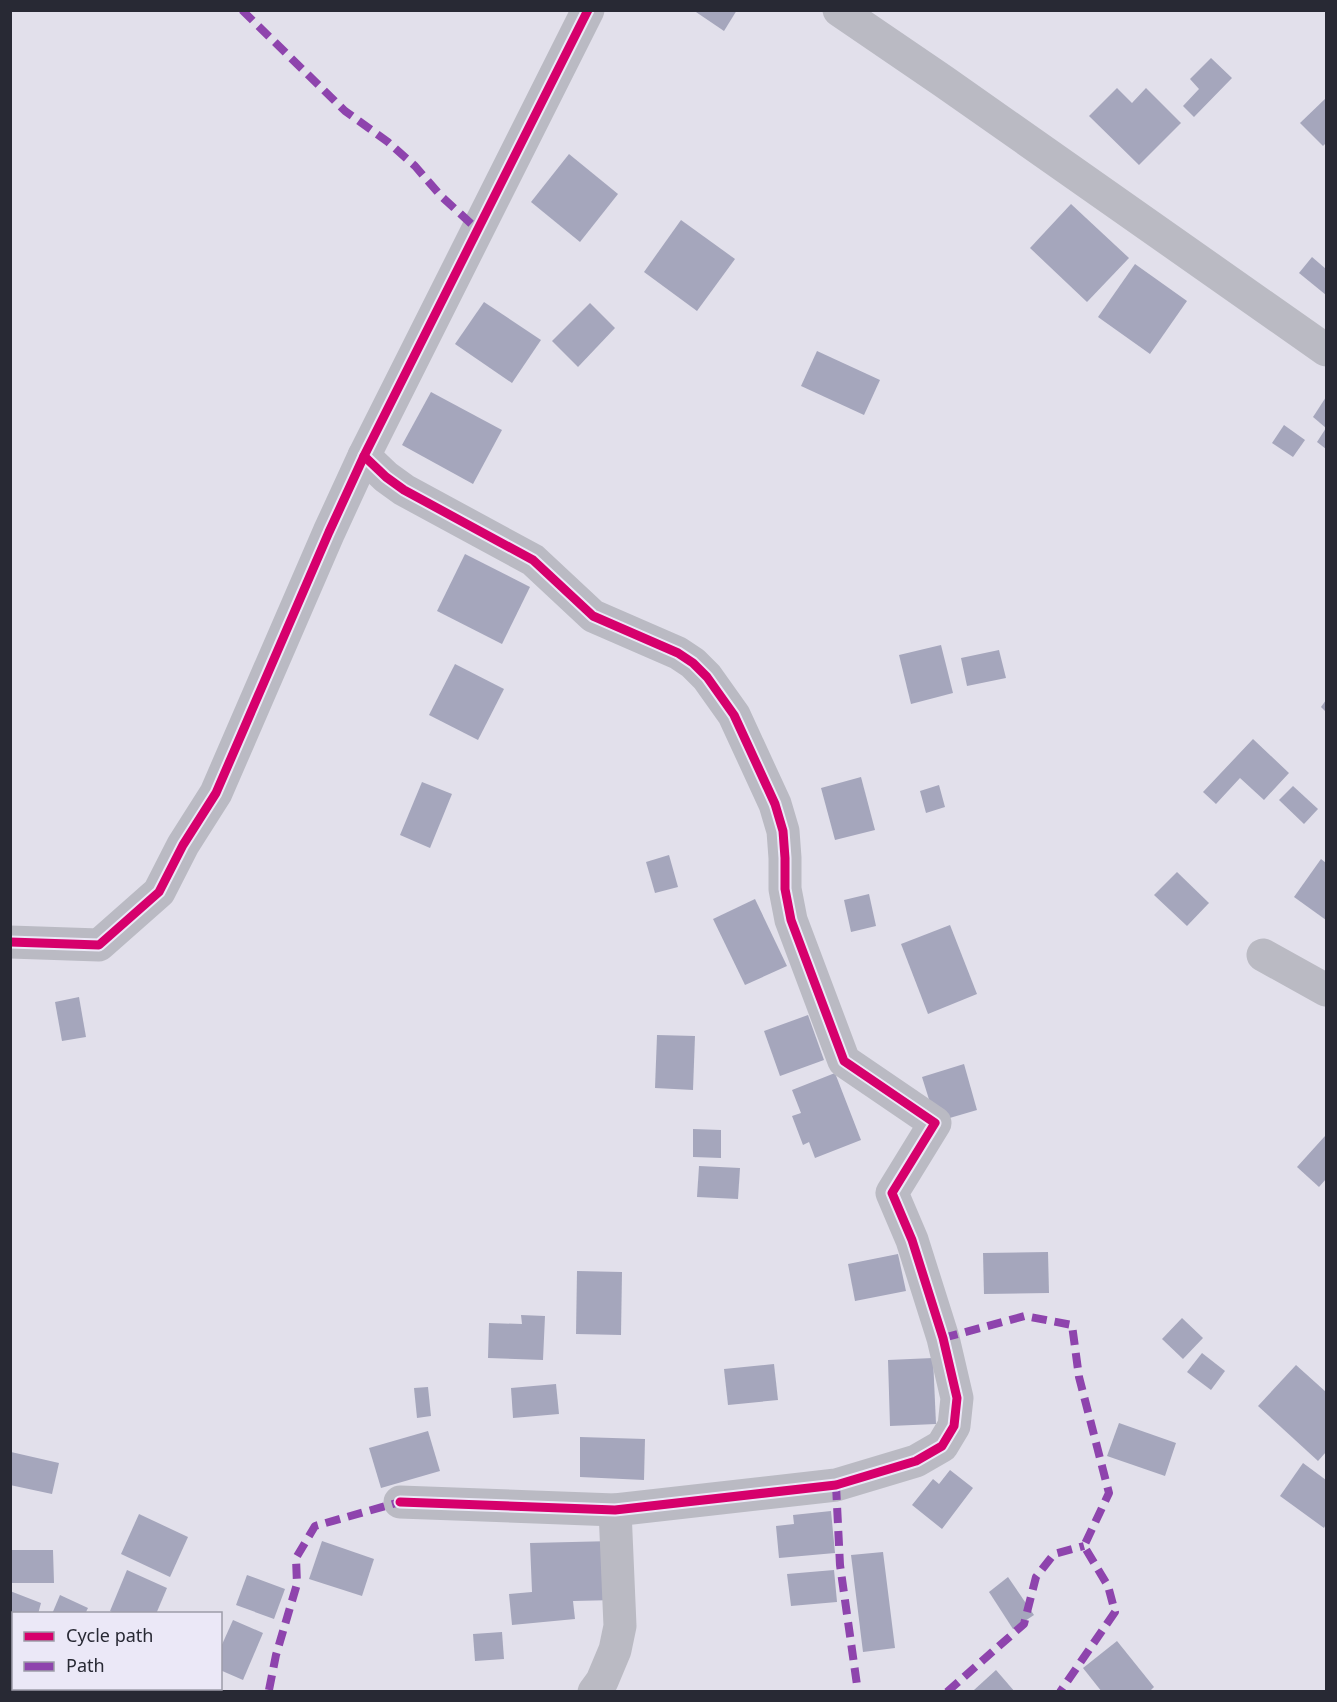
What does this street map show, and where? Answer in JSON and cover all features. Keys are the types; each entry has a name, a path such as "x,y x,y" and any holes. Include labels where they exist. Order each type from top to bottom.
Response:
{"street":[{"path":"10,942 99,945 159,892 183,845 216,793 328,532 364,456 588,10"},
{"path":"839,10 1326,350"},
{"path":"364,456 404,490 533,560 593,616 678,653 693,663 707,677 734,715 775,804 783,831 785,889 791,920 844,1061 935,1122 892,1193 912,1240 943,1338 957,1398 954,1426 942,1446 916,1461 836,1485 615,1510 400,1502"},
{"path":"1263,955 1326,990"},
{"path":"594,1692 602,1681 615,1650 620,1626 615,1510"}],"building":[{"path":"693,10 737,10 724,31"},
{"path":"1211,58 1232,78 1194,117 1183,106 1199,89 1190,79"},
{"path":"1117,88 1132,103 1146,88 1181,123 1139,165 1089,116"},
{"path":"1326,98 1326,143 1323,146 1300,123"},
{"path":"569,154 618,194 580,242 531,202"},
{"path":"1071,204 1129,258 1087,302 1030,248"},
{"path":"681,220 735,259 697,311 644,272"},
{"path":"1312,257 1326,269 1326,295 1299,273"},
{"path":"1135,264 1187,301 1150,354 1098,317"},
{"path":"484,302 541,340 512,383 455,344"},
{"path":"590,303 615,328 578,367 552,341"},
{"path":"817,351 880,380 864,415 801,386"},
{"path":"431,392 502,430 473,484 402,445"},
{"path":"1326,397 1326,428 1313,417"},
{"path":"1284,425 1305,440 1293,457 1272,443"},
{"path":"1326,428 1326,449 1317,442"},
{"path":"465,554 530,587 502,644 437,611"},
{"path":"941,645 953,693 911,704 899,655"},
{"path":"999,650 1006,678 967,686 961,658"},
{"path":"455,664 504,689 478,740 429,715"},
{"path":"1326,700 1326,712 1321,707"},
{"path":"1253,739 1289,773 1264,800 1240,778 1216,804 1203,792"},
{"path":"861,777 875,830 835,840 821,788"},
{"path":"422,782 452,794 430,848 400,835"},
{"path":"939,785 945,807 926,813 920,791"},
{"path":"1293,786 1318,809 1304,824 1279,800"},
{"path":"669,855 678,887 655,893 646,862"},
{"path":"1321,859 1326,863 1326,920 1294,897"},
{"path":"1177,872 1209,903 1187,926 1154,895"},
{"path":"869,894 876,926 851,932 844,900"},
{"path":"755,899 787,966 745,985 713,919"},
{"path":"950,925 977,994 928,1014 901,944"},
{"path":"79,997 86,1037 62,1041 55,1002"},
{"path":"808,1015 824,1060 780,1076 764,1031"},
{"path":"657,1035 695,1036 693,1090 655,1088"},
{"path":"964,1064 977,1110 936,1122 922,1077"},
{"path":"835,1073 861,1140 815,1158 809,1142 803,1145 792,1116 801,1113 792,1090"},
{"path":"693,1129 721,1130 721,1158 693,1157"},
{"path":"1325,1136 1326,1179 1319,1187 1297,1167"},
{"path":"699,1166 740,1168 738,1199 697,1197"},
{"path":"1048,1252 1049,1293 984,1294 983,1253"},
{"path":"898,1254 906,1291 855,1301 848,1264"},
{"path":"577,1271 622,1272 621,1335 576,1334"},
{"path":"521,1315 545,1316 543,1360 488,1358 489,1323 522,1324"},
{"path":"1182,1318 1203,1338 1183,1359 1162,1339"},
{"path":"1202,1353 1225,1371 1211,1390 1187,1372"},
{"path":"933,1358 936,1424 890,1426 888,1360"},
{"path":"774,1364 778,1400 728,1405 724,1369"},
{"path":"1296,1365 1326,1392 1326,1452 1318,1461 1258,1406"},
{"path":"556,1384 559,1414 513,1418 511,1388"},
{"path":"428,1387 431,1416 417,1418 414,1388"},
{"path":"1119,1423 1176,1443 1165,1476 1107,1456"},
{"path":"428,1431 440,1471 381,1488 369,1448"},
{"path":"580,1437 645,1439 644,1480 580,1477"},
{"path":"11,1452 59,1463 52,1494 10,1485"},
{"path":"1303,1463 1326,1480 1326,1524 1324,1528 1280,1496"},
{"path":"950,1470 973,1488 942,1529 912,1505 933,1479 939,1484"},
{"path":"831,1511 835,1553 779,1558 776,1526 794,1524 793,1515"},
{"path":"139,1514 188,1537 170,1577 121,1554"},
{"path":"322,1541 374,1559 362,1596 309,1579"},
{"path":"614,1541 616,1600 573,1601 575,1619 512,1625 509,1594 532,1592 530,1543"},
{"path":"10,1550 53,1550 54,1583 10,1583"},
{"path":"883,1552 895,1648 863,1652 851,1555"},
{"path":"127,1570 167,1588 157,1612 110,1611"},
{"path":"834,1570 837,1602 791,1606 787,1574"},
{"path":"247,1575 285,1589 274,1619 236,1605"},
{"path":"1008,1577 1034,1615 1013,1629 989,1592"},
{"path":"10,1591 41,1603 39,1612 12,1612 12,1628 10,1628"},
{"path":"60,1595 88,1608 86,1612 53,1612"},
{"path":"233,1620 263,1633 243,1680 222,1671 222,1645"},
{"path":"502,1632 504,1659 475,1661 473,1634"},
{"path":"1117,1641 1154,1687 1149,1692 1102,1692 1083,1668"},
{"path":"996,1670 1015,1692 976,1692 974,1690"}],"marked path":[{"path":"242,10 345,111 388,142 415,166 441,196 478,230"},
{"path":"943,1338 1025,1316 1072,1325 1079,1377 1109,1493 1084,1546 1108,1586 1115,1612 1060,1692"},
{"path":"836,1485 840,1565 858,1692"},
{"path":"269,1690 276,1655 297,1584 296,1558 315,1526 400,1502"},
{"path":"947,1692 1024,1624 1036,1577 1054,1554 1084,1546"}],"cycle path":[{"path":"10,942 99,945 159,892 183,845 216,793 364,456 588,10"},
{"path":"364,456 404,490 533,560 593,616 678,653 693,663 707,677 734,715 775,804 783,831 785,889 791,920 844,1061 935,1123 892,1193 912,1240 943,1338 957,1398 954,1426 942,1446 916,1461 836,1485 615,1510 400,1502"}]}
